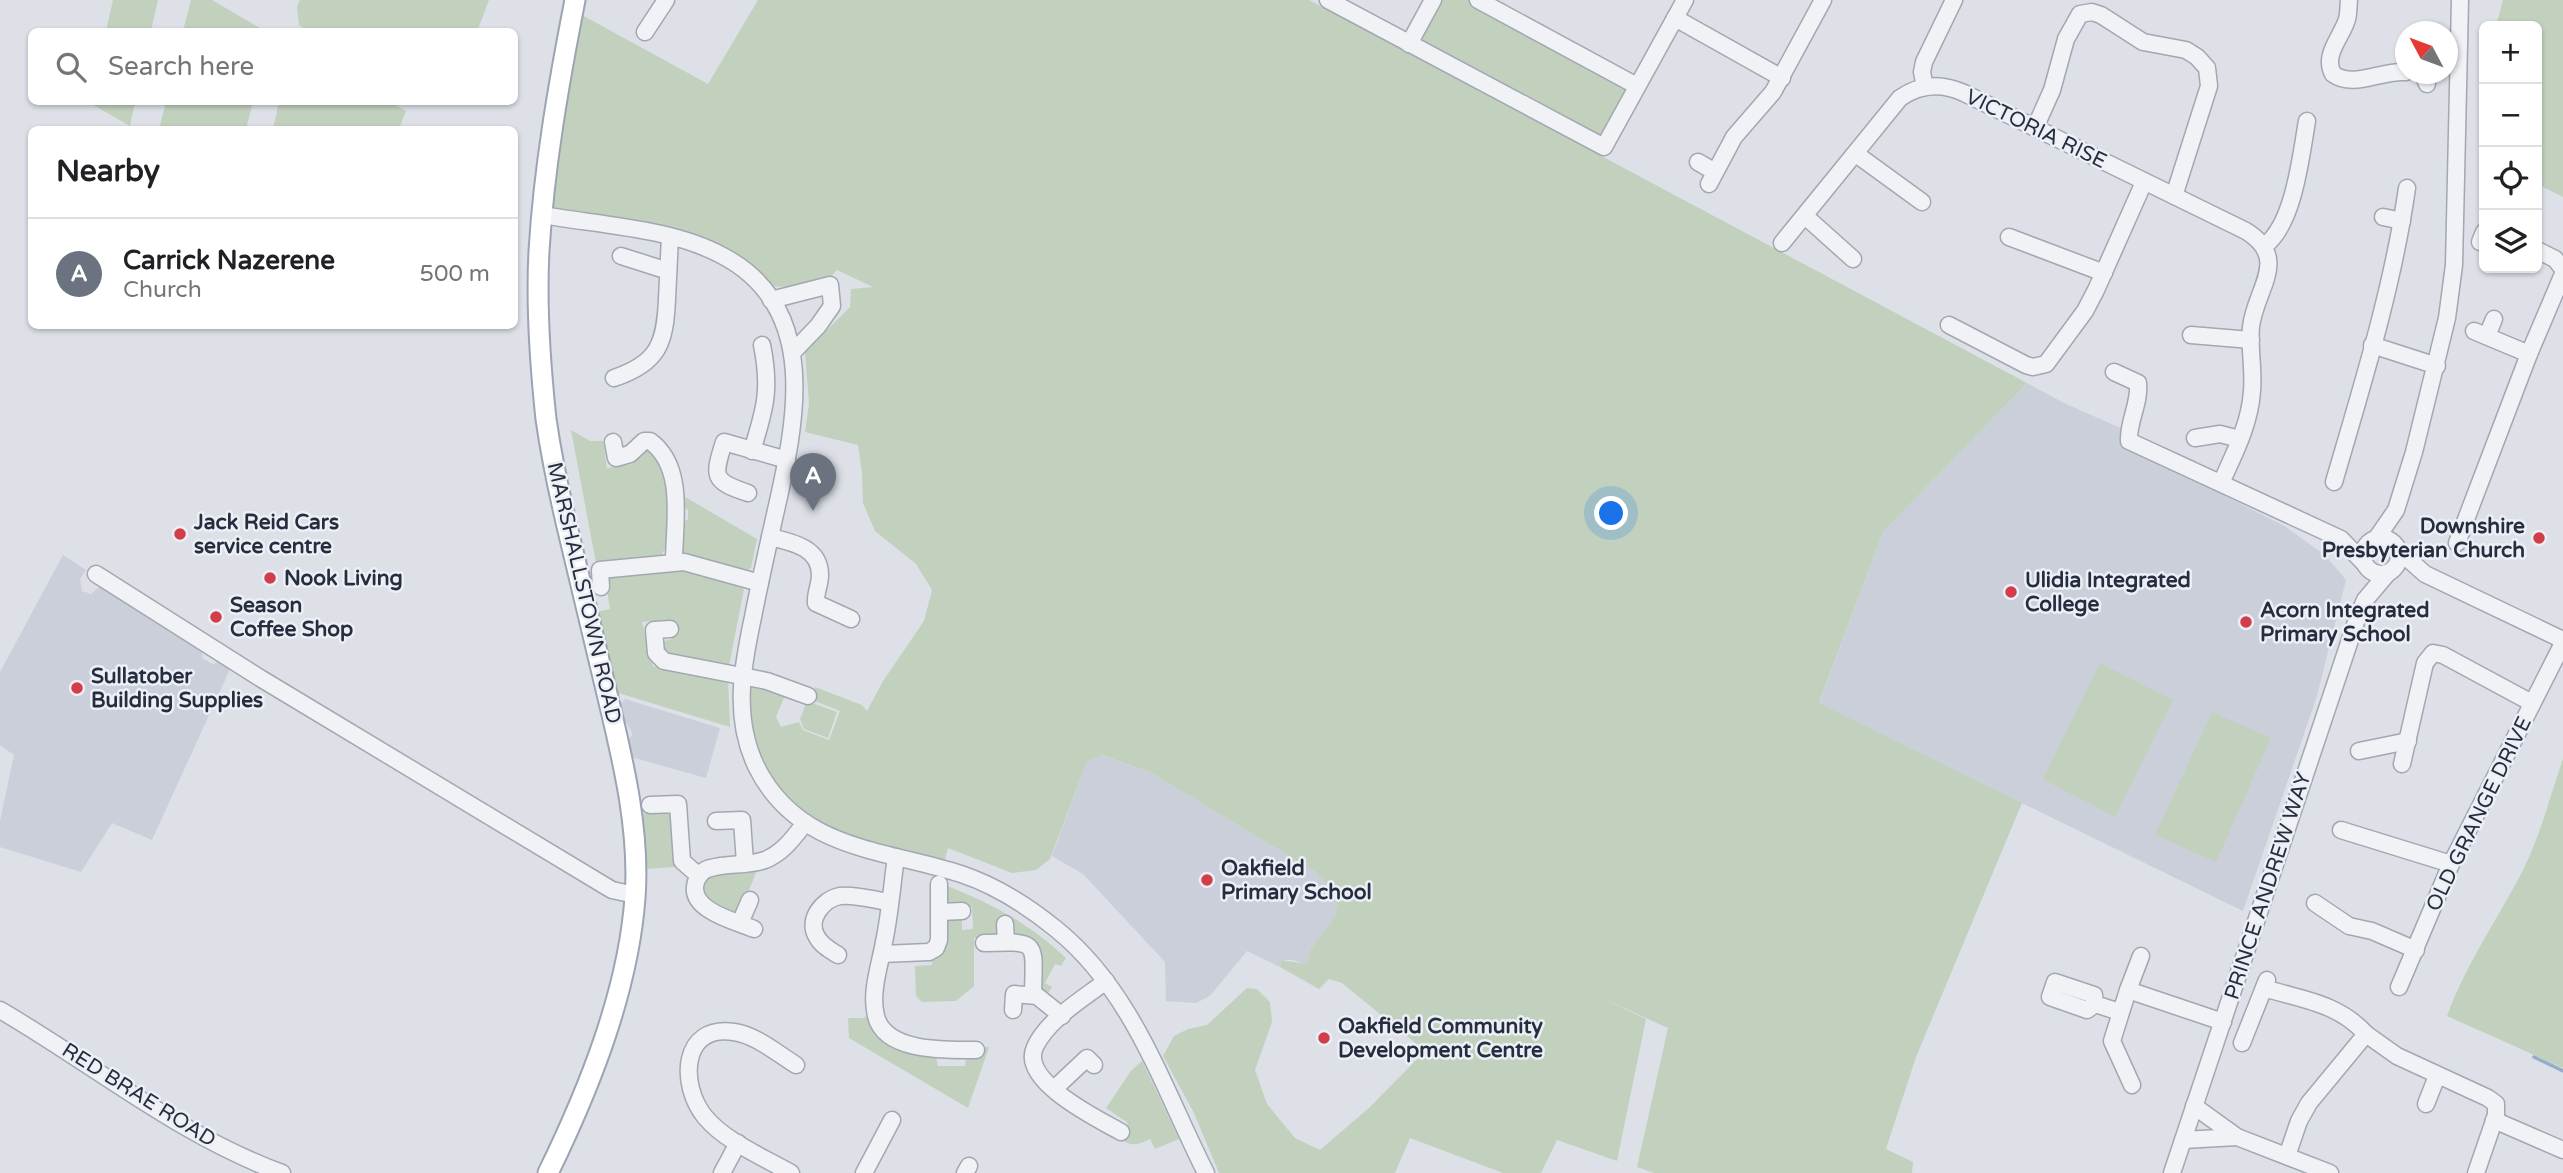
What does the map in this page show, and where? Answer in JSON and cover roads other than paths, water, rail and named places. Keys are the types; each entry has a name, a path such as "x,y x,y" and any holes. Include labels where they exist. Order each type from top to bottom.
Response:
{"main road":[{"name":"MARSHALLSTOWN ROAD","path":"548,1173 613,1010 625,969 635,895 631,818 622,761 561,504 547,423 540,358 539,254 542,215 575,0"}],"street":[{"path":"645,32 666,0"},
{"path":"1328,0 1604,147 1685,0"},
{"path":"1409,44 1433,0"},
{"path":"1478,0 1637,86"},
{"path":"1698,162 1712,178 1734,137 1782,78 1823,0"},
{"path":"1782,243 1900,98 1925,86 1923,64 1954,0"},
{"path":"2349,0 2346,22 2330,58 2329,65 2333,74 2347,81 2395,72"},
{"path":"2390,572 2399,562 2396,510 2448,318 2454,265 2460,0"},
{"path":"2035,128 2053,85 2066,38 2080,14 2092,12 2101,15 2143,42 2186,50 2207,68 2209,86 2174,196"},
{"path":"1675,18 1782,78"},
{"name":"VICTORIA RISE","path":"1925,86 1958,90 2246,231 2264,246"},
{"path":"2221,483 2240,439 2252,392 2253,315 2267,276 2268,260 2264,246 2277,233 2288,205 2307,121"},
{"path":"1856,154 1922,202"},
{"path":"1949,325 2026,365 2040,367 2050,360 2071,331 2104,274 2144,182"},
{"path":"2341,476 2402,221 2407,188"},
{"path":"542,215 670,237 699,246 736,264 771,300 782,318 792,353 795,400 788,460 741,676 743,723 755,764 778,798 805,823 838,841 965,875 1006,895 1058,930 1121,1001 1206,1173"},
{"path":"1805,216 1853,259"},
{"path":"2383,217 2402,221"},
{"path":"614,378 640,367 659,348 665,328 670,237"},
{"path":"2009,237 2104,274"},
{"path":"2542,252 2555,259 2563,269"},
{"path":"631,254 668,271"},
{"path":"2457,543 2457,521 2563,274"},
{"path":"771,300 830,285 832,306 818,326 792,353"},
{"path":"2494,319 2480,333 2529,354"},
{"path":"2191,335 2251,340"},
{"path":"752,451 768,389 762,345"},
{"path":"2372,345 2437,366"},
{"path":"2114,372 2138,383 2139,396 2129,431 2129,441 2341,539 2376,574 2425,574"},
{"path":"2195,438 2220,434 2240,439"},
{"path":"613,442 616,458 630,454 644,441 650,440 669,465 674,490 674,562"},
{"path":"748,493 719,481 716,472 724,442 788,460"},
{"path":"2364,564 2364,549 2396,510"},
{"path":"770,537 797,543 811,553 820,570 816,603 851,619"},
{"path":"2341,539 2386,539 2425,574 2563,641"},
{"path":"601,587 600,570 674,562 693,564 760,583"},
{"name":"PRINCE ANDREW WAY","path":"2172,1173 2365,600 2364,564"},
{"name":"PRINCE ANDREW WAY","path":"2365,600 2390,572"},
{"path":"96,574 260,678 612,890 635,895"},
{"path":"670,629 654,630 656,653 662,660 767,681 808,696"},
{"name":"OLD GRANGE DRIVE","path":"2399,987 2451,864 2563,641"},
{"path":"2402,764 2425,663 2433,653 2443,655 2532,703"},
{"path":"2359,751 2408,741"},
{"path":"650,805 678,804 682,861 699,876"},
{"path":"716,821 743,820 745,863"},
{"path":"750,900 747,926 699,902 695,892 699,876 710,868 760,862 773,856 785,847 805,823"},
{"path":"2342,830 2451,864"},
{"path":"896,857 877,978 878,1021 902,1042 917,1047 976,1050"},
{"path":"882,954 934,950 939,942 939,884"},
{"path":"838,955 820,942 815,934 814,923 824,903 832,898 849,896 889,902"},
{"path":"2315,904 2349,926 2372,931 2416,950"},
{"path":"940,912 962,911"},
{"path":"1005,924 1006,942"},
{"path":"984,943 1022,942 1031,949 1034,956 1033,994"},
{"path":"2132,1085 2112,1041 2141,956"},
{"path":"1106,981 1062,1016 1040,1038 1033,1055 1035,1070 1054,1088 1083,1110 1121,1132"},
{"path":"2242,1043 2267,983 2330,1006 2389,1051 2492,1100 2497,1107 2476,1173"},
{"path":"2128,990 2223,1022"},
{"path":"1013,1010 1014,994 1033,994 1062,1016"},
{"path":"2095,1004 2120,1012"},
{"name":"RED BRAE ROAD","path":"0,1010 181,1125 282,1173"},
{"path":"791,1173 714,1126 693,1099 687,1071 691,1056 698,1045 715,1033 733,1032 750,1038 796,1065"},
{"path":"2287,1156 2299,1121 2309,1103 2366,1034"},
{"path":"1054,1088 1087,1058"},
{"path":"2426,1104 2437,1076"},
{"path":"2194,1106 2237,1136 2327,1173"},
{"path":"864,1173 892,1120"},
{"path":"2494,1120 2563,1150"},
{"path":"2183,1140 2237,1136"},
{"path":"722,1173 738,1143"}],"waterway":[{"path":"2534,1057 2563,1071"}],"place":[{"name":"Carrick Nazerene","path":"813,511"},
{"name":"Jack Reid Cars service centre","path":"180,534"},
{"name":"Downshire Presbyterian Church","path":"2539,538"},
{"name":"Nook Living","path":"270,578"},
{"name":"Ulidia Integrated College","path":"2011,592"},
{"name":"Season Coffee Shop","path":"216,617"},
{"name":"Acorn Integrated Primary School","path":"2246,622"},
{"name":"Sullatober Building Supplies","path":"77,688"},
{"name":"Oakfield Primary School","path":"1207,880"},
{"name":"Oakfield Community Development Centre","path":"1324,1038"}]}
